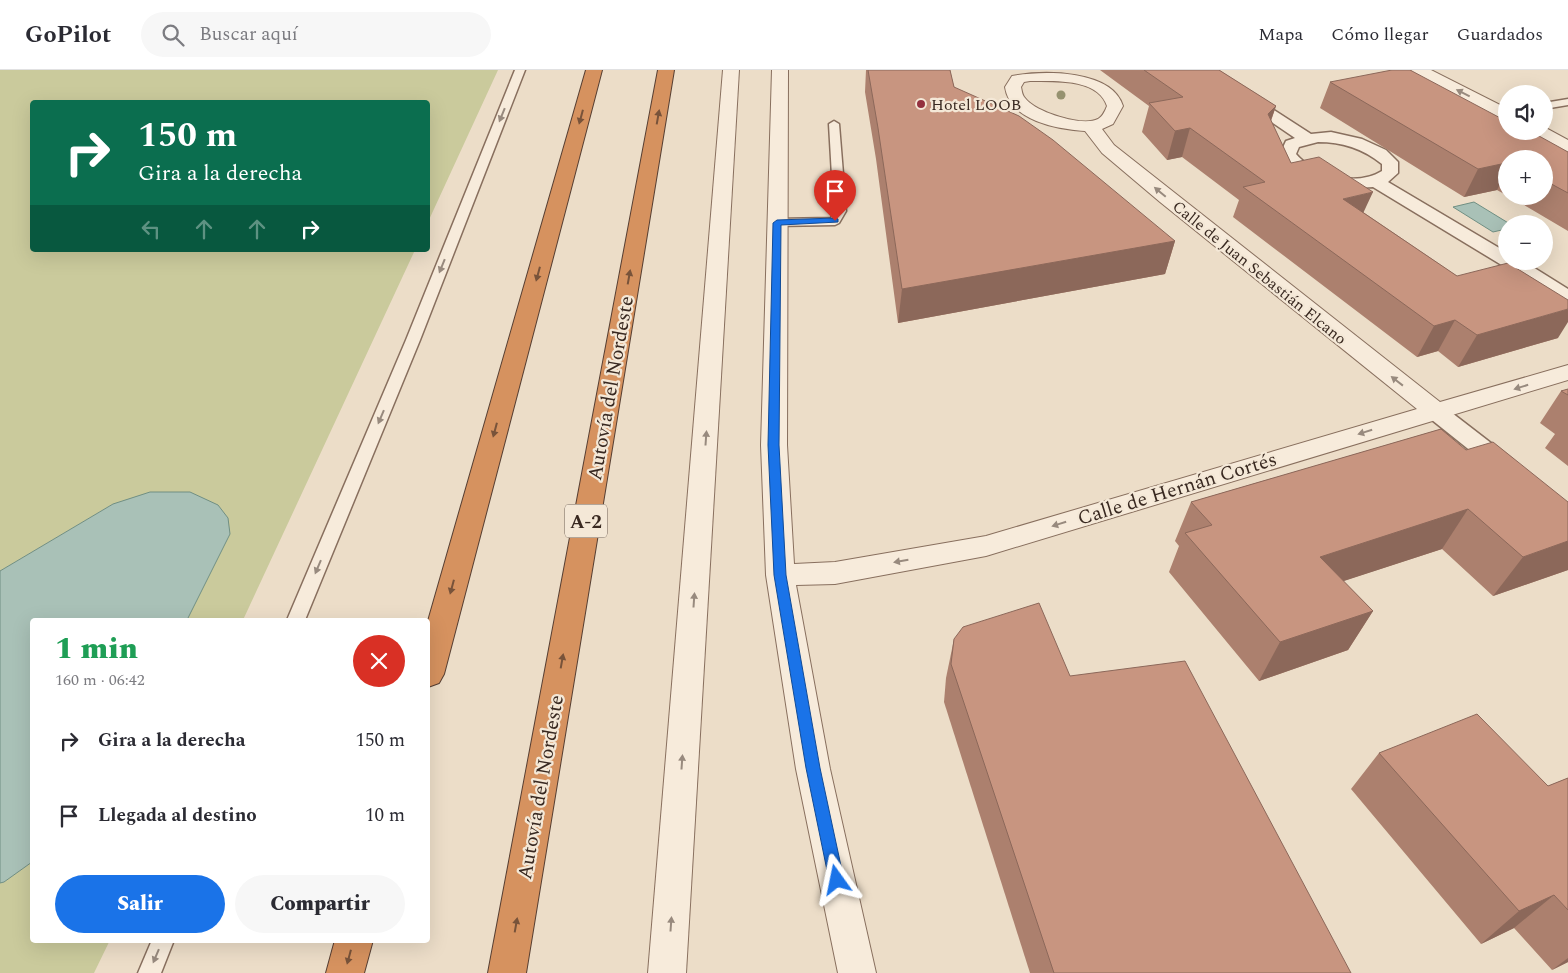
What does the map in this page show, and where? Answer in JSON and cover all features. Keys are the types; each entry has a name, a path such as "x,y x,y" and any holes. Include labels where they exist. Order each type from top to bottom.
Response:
{"highway":[{"path":"430,667 594,70"},
{"name":"Autovía del Nordeste","path":"507,973 666,70"},
{"path":"345,973 353,943"}],"street":[{"path":"667,973 731,70"},
{"path":"780,70 774,445 780,575 813,768 857,973"},
{"path":"1202,70 1306,138"},
{"path":"1411,72 1498,114"},
{"path":"1012,74 1067,77 1101,87 1112,96 1115,106 1111,116 1104,122 1091,127 1062,123 1022,105 1015,96 1012,74"},
{"name":"Calle de Juan Sebastián Elcano","path":"1091,127 1108,148 1167,198 1435,411"},
{"path":"1329,137 1346,140 1377,150 1390,162 1390,174 1376,182 1353,184 1322,178 1301,169 1288,154 1292,144 1306,138 1329,137"},
{"path":"1536,140 1568,164"},
{"path":"1544,140 1568,147"},
{"path":"1376,182 1498,256"},
{"path":"1522,270 1568,297"},
{"name":"Calle de Hernán Cortés","path":"780,575 835,573 986,546 1568,372"},
{"path":"1435,411 1521,479"}],"lane":[{"path":"297,618 413,340 520,70"},
{"path":"1553,104 1568,102"},
{"path":"777,223 835,221 840,211 834,124"},
{"path":"149,973 162,943"}],"green space":[{"path":"0,70 498,70 430,218 430,100 30,100 30,252 414,252 244,618 188,618 230,534 113,504 0,571"},
{"path":"30,863 30,943 109,943 94,973 0,973 0,883"}],"shaded area":[{"path":"1474,202 1498,217 1498,231 1493,232 1453,207"},
{"path":"150,492 190,492 218,505 228,518 230,534 188,618 30,618 30,863 0,883 0,571 113,504"}],"building":[{"path":"868,70 950,70 954,87 1019,116 1053,140 1175,241 902,289"},
{"path":"1144,70 1219,70 1276,106 1268,114 1291,163 1319,157 1373,192 1343,199 1457,276 1498,266 1498,270 1519,270 1568,300 1568,309 1477,335 1455,320 1434,326 1243,187 1265,182 1190,128 1175,131 1149,103 1183,97"},
{"path":"1392,70 1410,70 1498,117 1498,140 1546,140 1568,152 1568,193 1553,185 1553,150 1498,150 1498,165 1478,169 1330,82"},
{"path":"1568,389 1568,395 1561,391"},
{"path":"1441,429 1466,450 1493,442 1568,502 1568,541 1523,557 1468,509 1320,557 1373,611 1280,642 1185,533 1212,525 1191,502"},
{"path":"1039,603 1070,676 1185,661 1351,973 1054,973 951,664 954,639 963,627"},
{"path":"1477,714 1548,786 1568,778 1568,910 1554,895 1519,911 1379,753"}],"place":[{"name":"Hotel LOOB","path":"921,104"}],"route":[{"path":"835,221 821,223 777,223 774,445 780,575 813,768 837,880"}]}
